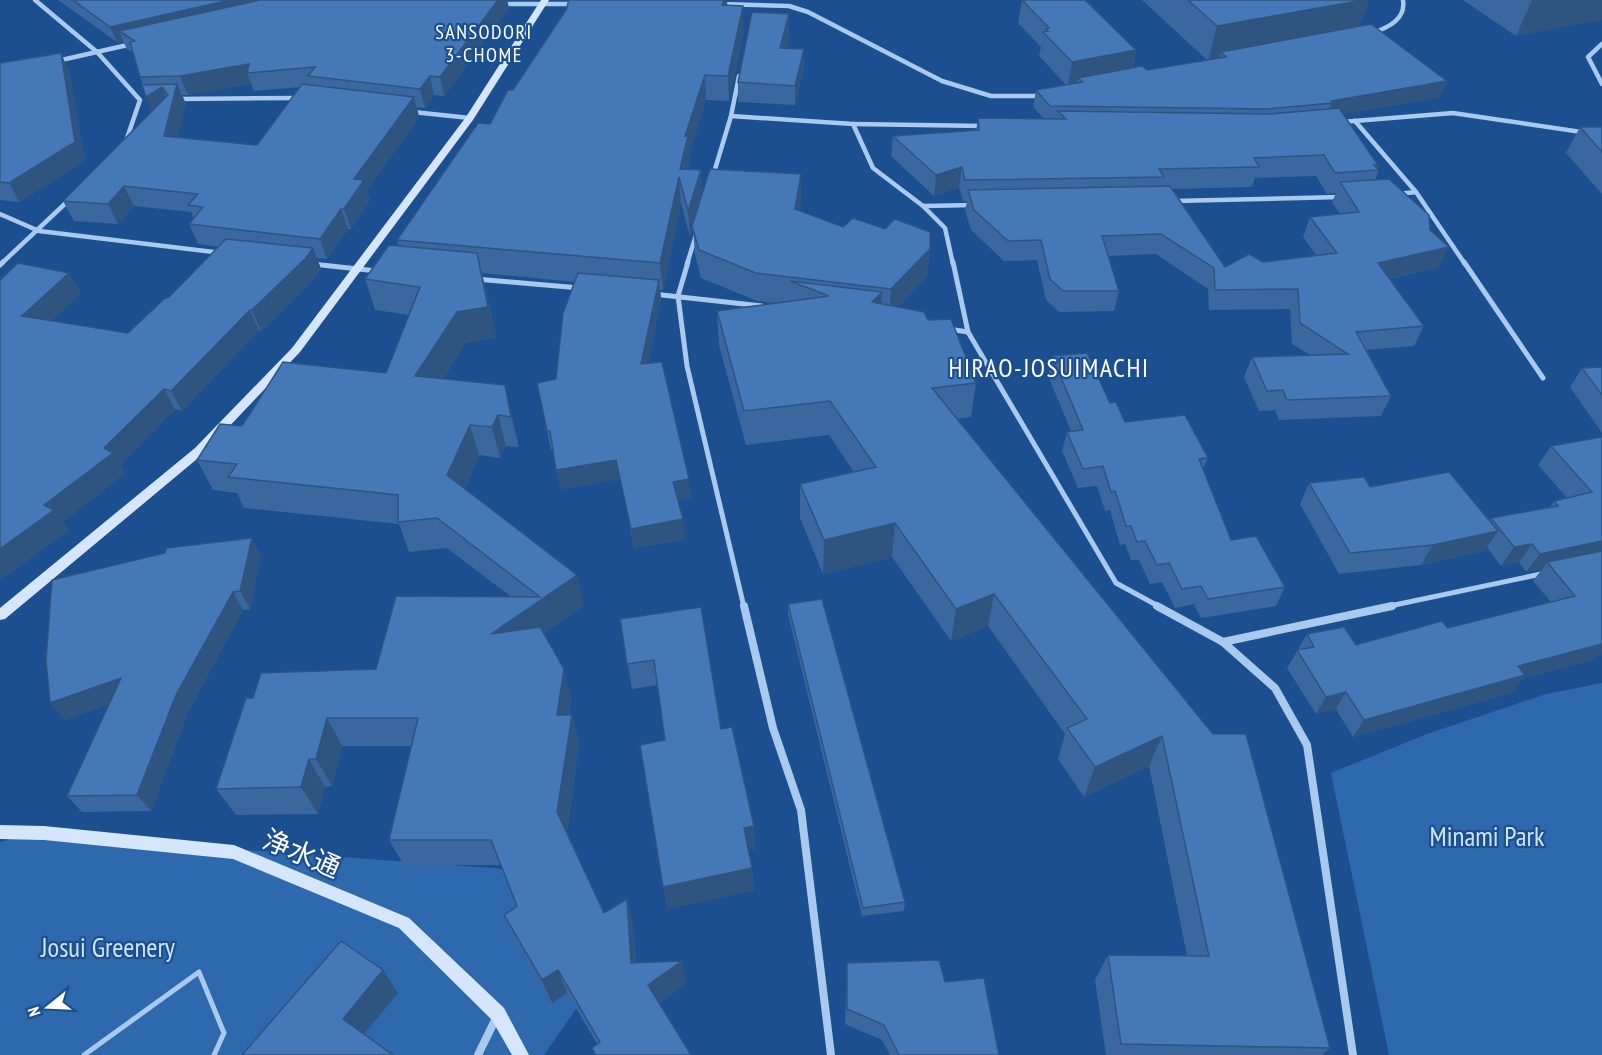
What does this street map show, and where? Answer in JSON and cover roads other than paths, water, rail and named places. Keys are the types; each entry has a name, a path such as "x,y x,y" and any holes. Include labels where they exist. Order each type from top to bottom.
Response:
{"street":[{"path":"35,0 97,52 140,100"},
{"path":"1366,35 1393,26 1400,16 1404,5 1403,0"},
{"path":"497,4 544,2 579,4"},
{"path":"0,615 199,451 297,350 470,118 544,2"},
{"path":"719,4 753,2 789,6 808,12 942,81 991,96 1052,94"},
{"path":"752,16 753,2"},
{"path":"54,62 142,42"},
{"path":"1602,44 1588,57 1602,84"},
{"path":"710,189 731,116 740,71"},
{"path":"174,99 301,98"},
{"path":"140,100 151,99"},
{"path":"126,144 140,100"},
{"path":"402,110 470,118"},
{"path":"1332,123 1453,113 1602,135"},
{"path":"731,116 853,124 994,126"},
{"path":"1355,121 1416,192 1543,378"},
{"path":"853,124 873,168 923,206 945,228 968,332 1116,583 1223,642 1275,688 1307,745 1353,1055"},
{"path":"1394,194 1416,192"},
{"path":"1161,202 1349,197"},
{"path":"0,266 70,199"},
{"path":"923,206 983,205"},
{"path":"0,214 39,231 228,254"},
{"path":"697,232 678,296 687,366 771,717 801,810 831,1055"},
{"path":"310,264 381,271"},
{"path":"464,278 583,288"},
{"path":"642,293 771,307"},
{"path":"945,329 968,332"},
{"path":"1223,642 1558,570"},
{"name":"浄水通","path":"0,832 44,833 234,852 404,923 498,1014 521,1055"},
{"path":"478,1055 498,1014"}],"lane":[{"path":"84,1055 199,972 224,1033 214,1055"}],"district":[{"name":"SANSODORI 3-CHOME","path":"484,44"},
{"name":"HIRAO-JOSUIMACHI","path":"1049,367"}],"park label":[{"name":"Minami Park","path":"1487,836"},
{"name":"Josui Greenery","path":"108,947"}]}
